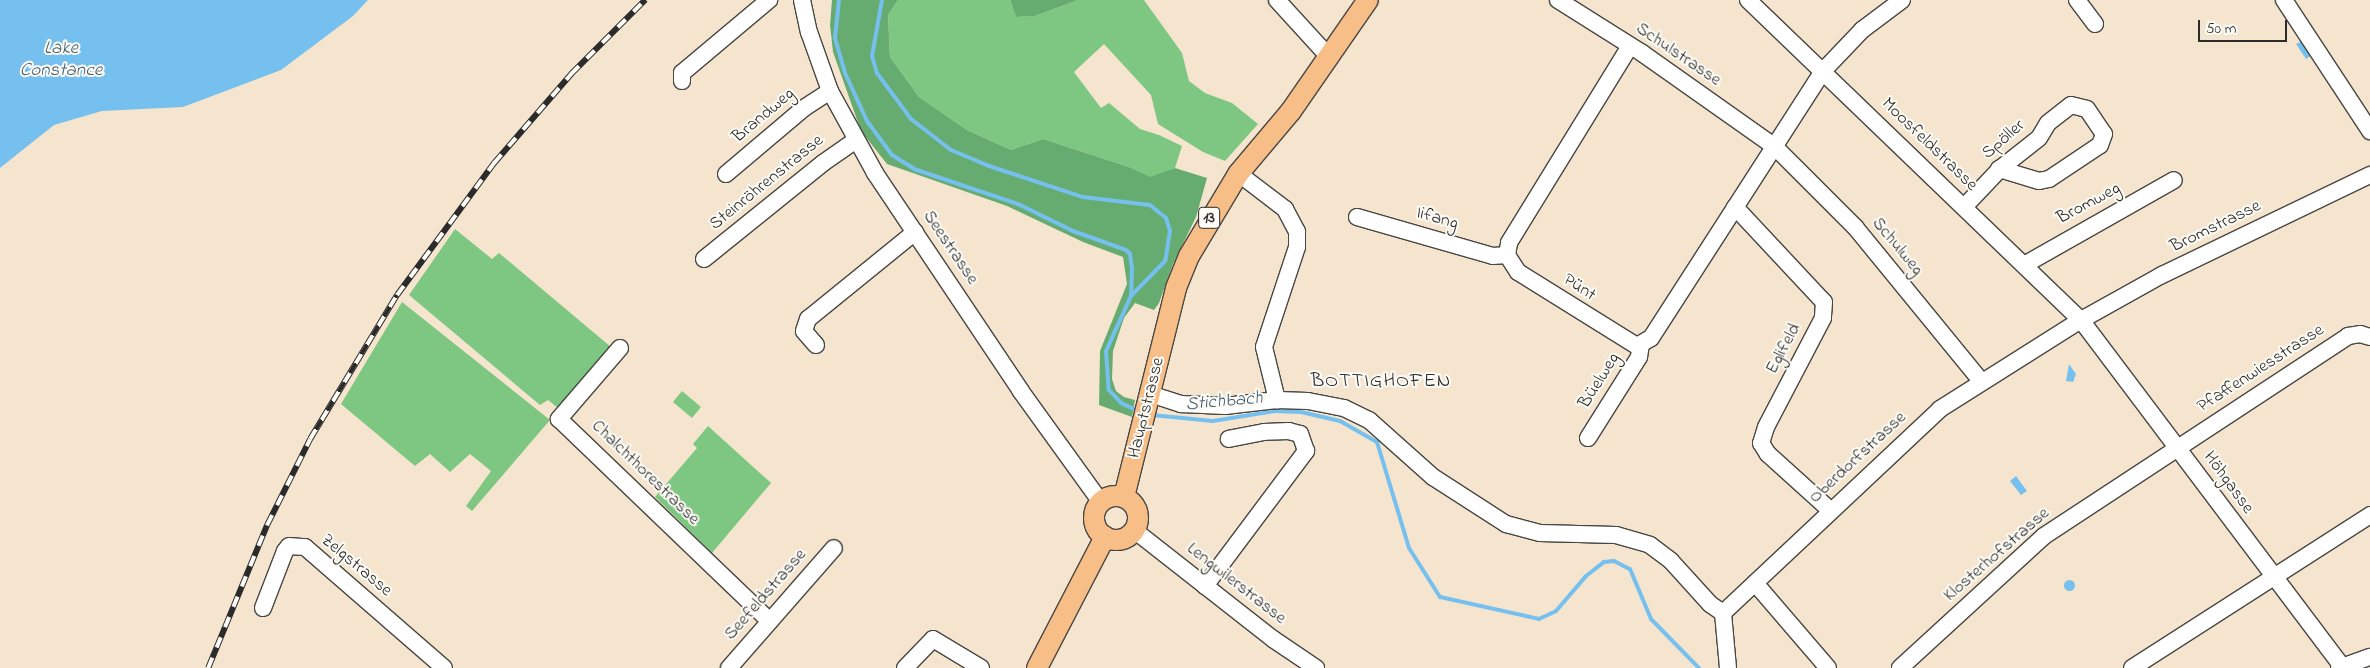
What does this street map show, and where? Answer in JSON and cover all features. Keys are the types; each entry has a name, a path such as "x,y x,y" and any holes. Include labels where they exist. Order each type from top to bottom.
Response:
{"main road":[{"name":"Hauptstrasse","path":"1124,497 1176,288 1203,228 1252,155 1275,131 1368,0"},
{"name":"Hauptstrasse","path":"1169,320 1196,260 1271,145 1275,131"},
{"path":"1112,496 1124,497 1133,504 1137,514 1134,530 1121,539 1105,537 1094,523 1094,512 1100,501 1112,496"},
{"path":"1037,668 1105,537"}],"street":[{"path":"682,80 682,73 769,0"},
{"name":"Seestrasse","path":"802,0 811,41 830,91 856,140 1024,395 1100,501"},
{"path":"1277,0 1314,44 1329,57"},
{"name":"Schulstrasse","path":"1558,0 1630,46 1774,146"},
{"name":"Moosfeldstrasse","path":"1748,0 2081,320"},
{"path":"1641,345 1651,338 1823,71 1862,30 1902,0"},
{"path":"2077,0 2095,24"},
{"path":"2284,0 2370,131"},
{"path":"1507,255 1509,243 1630,46"},
{"name":"Brandweg","path":"726,174 804,108 830,91"},
{"name":"Spöller","path":"1964,207 1999,169 2039,138 2048,123 2071,105 2087,109 2102,129 2104,139 2100,145 2043,181 1999,169"},
{"name":"Steinröhrenstrasse","path":"704,259 822,163 856,140"},
{"name":"Schulweg","path":"1774,146 1855,227 1981,381"},
{"name":"Bromstrasse","path":"2081,320 2162,275 2370,175"},
{"path":"1247,180 1285,209 1296,232 1296,247 1264,347 1277,400"},
{"name":"Bromweg","path":"2024,265 2174,180"},
{"name":"Eglifeld","path":"1735,207 1824,302 1823,318 1766,427 1761,443 1768,454 1831,511"},
{"name":"Iifang","path":"1357,217 1493,256 1507,255"},
{"path":"816,344 804,331 808,319 915,232"},
{"name":"Pünt","path":"1507,255 1518,272 1628,343 1641,345"},
{"name":"Oberdorfstrasse","path":"1723,613 1940,409 1981,381 2081,320"},
{"name":"Höhgasse","path":"2081,320 2341,667"},
{"name":"Pfaffenwiesstrasse","path":"2177,448 2348,336 2360,334 2370,337"},
{"name":"Büelweg","path":"1588,438 1639,357 1641,345"},
{"name":"Chalchthorestrasse","path":"620,348 559,418 770,621"},
{"path":"1147,407 1277,400 1327,403 1356,413 1433,477 1515,528 1540,533 1616,535 1650,545 1671,561 1710,604 1723,613 1728,668"},
{"path":"1205,586 1306,451 1300,434 1289,431 1264,432 1228,439"},
{"name":"Klosterhofstrasse","path":"1900,668 2044,536 2177,448"},
{"path":"2132,668 2370,515"},
{"name":"Lengwilerstrasse","path":"1134,530 1205,586 1316,668"},
{"name":"Zelgstrasse","path":"263,608 285,551 290,546 305,547 444,668"},
{"name":"Seefeldstrasse","path":"729,668 834,548"},
{"path":"1756,583 1828,668"},
{"path":"905,668 933,639 981,668"},
{"path":"2341,667 2370,657"}],"green space":[{"path":"832,0 898,0 888,15 890,57 919,97 967,130 1011,150 1043,139 1129,167 1150,177 1175,168 1207,178 1196,217 1173,264 1159,303 1154,310 1135,303 1124,318 1113,351 1112,379 1116,391 1124,397 1135,400 1132,417 1099,405 1100,351 1127,284 1123,257 1083,242 1007,206 887,164 861,131 833,52 830,25"},
{"path":"898,0 1010,0 1016,17 1035,16 1078,0 1144,0 1182,53 1189,81 1205,93 1232,103 1258,124 1225,161 1203,152 1158,124 1151,95 1104,44 1074,72 1101,108 1109,103 1140,129 1159,135 1182,146 1175,168 1150,178 1129,167 1043,139 1011,150 967,130 919,97 890,57 888,15"},
{"path":"1010,0 1078,0 1035,16 1016,17"},
{"path":"455,229 492,259 499,253 611,347 558,408 548,400 540,405 409,295"},
{"path":"402,302 550,420 472,511 466,506 491,471 470,454 450,472 430,454 415,466 341,404"},
{"path":"682,391 701,407 692,418 673,402"},
{"path":"708,426 771,483 712,553 655,497 697,448 693,444"}],"water":[{"name":"Lake Constance","path":"0,0 368,0 353,16 281,70 183,107 102,111 54,125 0,168"},
{"path":"2302,41 2312,55 2306,59 2296,44"},
{"path":"2069,364 2076,374 2073,382 2066,381"},
{"path":"2016,476 2027,491 2021,495 2010,481"},
{"path":"2069,579 2075,585 2069,591 2063,585"}],"waterway":[{"path":"839,0 835,38 845,73 867,121 892,155 914,169 1018,204 1073,231 1126,250 1130,254 1132,268 1131,296"},
{"name":"Stichbach","path":"882,0 872,56 877,73 911,119 951,150 989,166 1083,197 1150,205 1166,218 1170,231 1165,261 1131,296 1106,351 1109,390 1121,403 1140,412"},
{"name":"Stichbach","path":"1152,415 1213,421 1275,411 1301,412 1340,421 1377,442 1409,548 1440,597 1539,619 1556,611 1586,576 1604,562 1614,561 1630,569 1651,619 1699,668"}],"railway":[{"path":"208,668 267,525 310,439 397,295 494,163 571,74 645,0"}],"district":[{"name":"BOTTIGHOFEN","path":"1381,381"}]}
